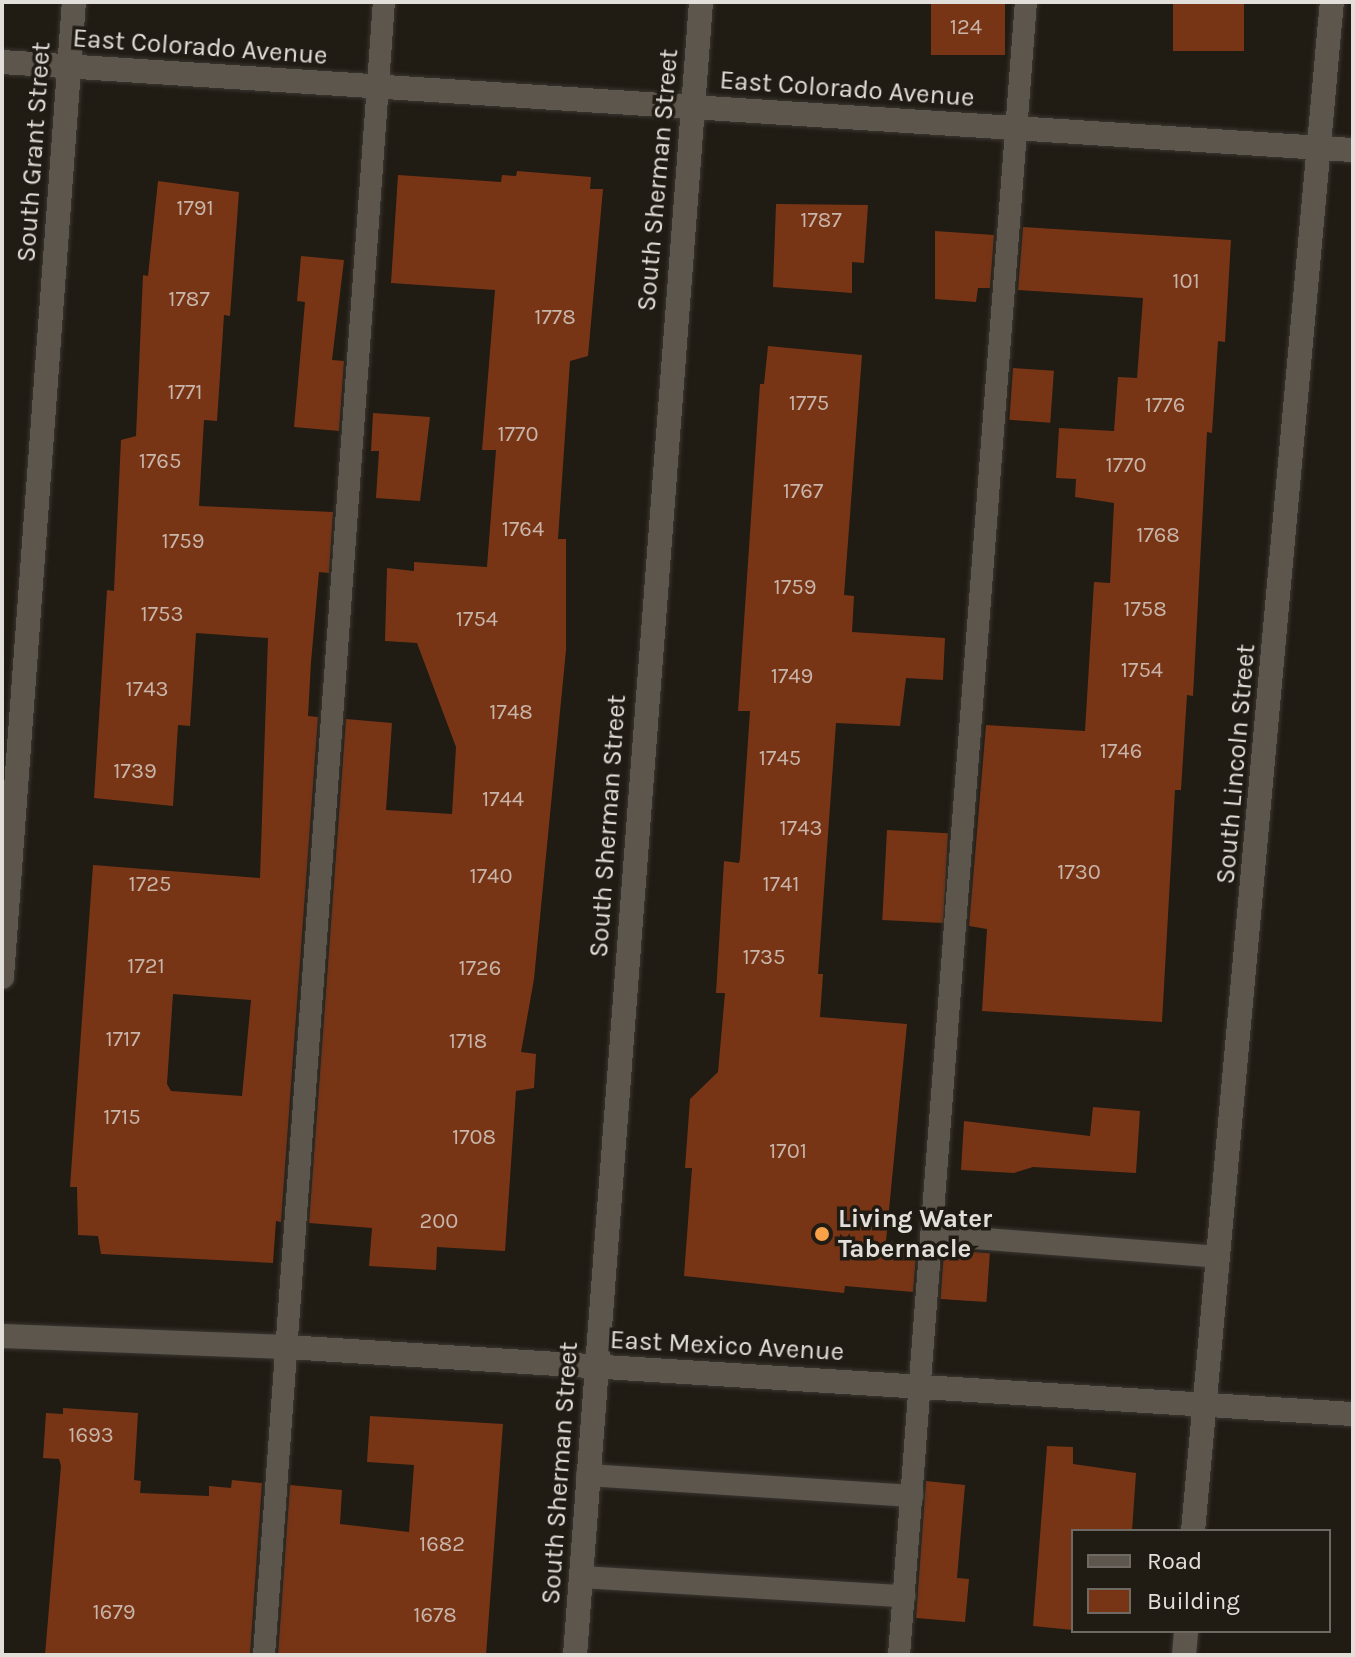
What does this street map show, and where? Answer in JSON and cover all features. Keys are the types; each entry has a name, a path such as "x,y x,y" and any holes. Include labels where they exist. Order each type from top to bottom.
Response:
{"street":[{"name":"South Grant Street","path":"2,977 74,2"},
{"name":"South Sherman Street","path":"575,1655 701,2"},
{"name":"South Lincoln Street","path":"1193,1529 1322,148 1332,2"},
{"name":"East Colorado Avenue","path":"2,62 1353,150"},
{"name":"East Mexico Avenue","path":"2,1336 287,1347 1353,1414"},
{"path":"1184,1655 1186,1633"}],"lane":[{"path":"264,1655 384,2"},
{"path":"899,1655 934,1235 1026,2"},
{"path":"934,1235 1217,1257"},
{"path":"587,1475 912,1496"},
{"path":"580,1577 904,1596"}],"building":[{"path":"931,2 1005,2 1005,55 931,55"},
{"path":"1173,2 1244,2 1244,51 1173,51"},
{"path":"517,171 591,177 590,189 603,189 588,356 570,361 558,539 566,539 566,650 534,979 521,1052 536,1054 534,1088 516,1091 505,1251 437,1247 436,1270 369,1266 372,1228 309,1223 346,719 392,723 386,810 452,814 456,747 417,643 385,641 387,568 414,571 414,562 487,567 496,450 482,450 495,290 391,283 398,175 501,182 502,175 516,176"},
{"path":"158,181 239,192 230,316 224,315 217,421 204,420 199,506 333,512 329,573 319,572 311,662 308,716 318,717 281,1222 276,1221 273,1263 101,1254 98,1236 78,1235 77,1187 70,1187 93,865 260,878 268,638 196,633 190,726 178,725 173,806 94,798 107,590 114,591 121,440 136,436 143,275 148,276","holes":["173,994 251,1000 242,1096 171,1091 167,1084"]},
{"path":"776,204 868,205 864,263 852,262 852,293 773,287"},
{"path":"1023,227 1231,240 1225,342 1218,341 1212,433 1207,432 1193,696 1187,695 1181,790 1175,790 1162,1022 982,1011 987,929 969,926 986,725 1085,731 1094,582 1110,583 1114,503 1075,497 1076,479 1056,478 1059,428 1114,431 1118,377 1137,378 1143,298 1018,290"},
{"path":"935,231 994,235 990,288 978,288 976,302 935,299"},
{"path":"301,256 344,260 332,360 344,361 339,431 294,427 305,302 297,301"},
{"path":"768,346 862,355 844,595 854,596 852,632 945,638 943,680 906,678 900,726 836,723 818,974 823,974 820,1017 907,1024 886,1241 917,1244 913,1292 845,1286 844,1293 684,1276 692,1168 685,1168 690,1099 718,1072 725,993 716,993 724,861 739,863 740,858 750,711 738,711 760,384 764,384"},
{"path":"1013,368 1054,371 1050,423 1009,420"},
{"path":"373,413 430,417 420,501 376,498 379,451 371,451"},
{"path":"887,830 948,833 943,923 882,920"},
{"path":"1093,1107 1140,1111 1136,1173 1033,1167 1014,1173 961,1170 964,1121 1090,1136"},
{"path":"944,1250 990,1253 986,1302 941,1299"},
{"path":"63,1408 138,1413 134,1480 141,1481 140,1493 209,1496 209,1486 231,1488 232,1480 262,1483 250,1655 45,1655 61,1466 59,1459 43,1458 46,1413 63,1414"},
{"path":"370,1416 503,1424 486,1655 278,1655 290,1485 342,1490 340,1524 409,1532 414,1465 367,1462"},
{"path":"1047,1446 1073,1447 1073,1464 1136,1473 1132,1529 1071,1529 1071,1630 1033,1626"},
{"path":"926,1481 965,1485 957,1578 969,1579 965,1622 916,1618"}],"place":[{"name":"Living Water Tabernacle","path":"822,1234"}]}
